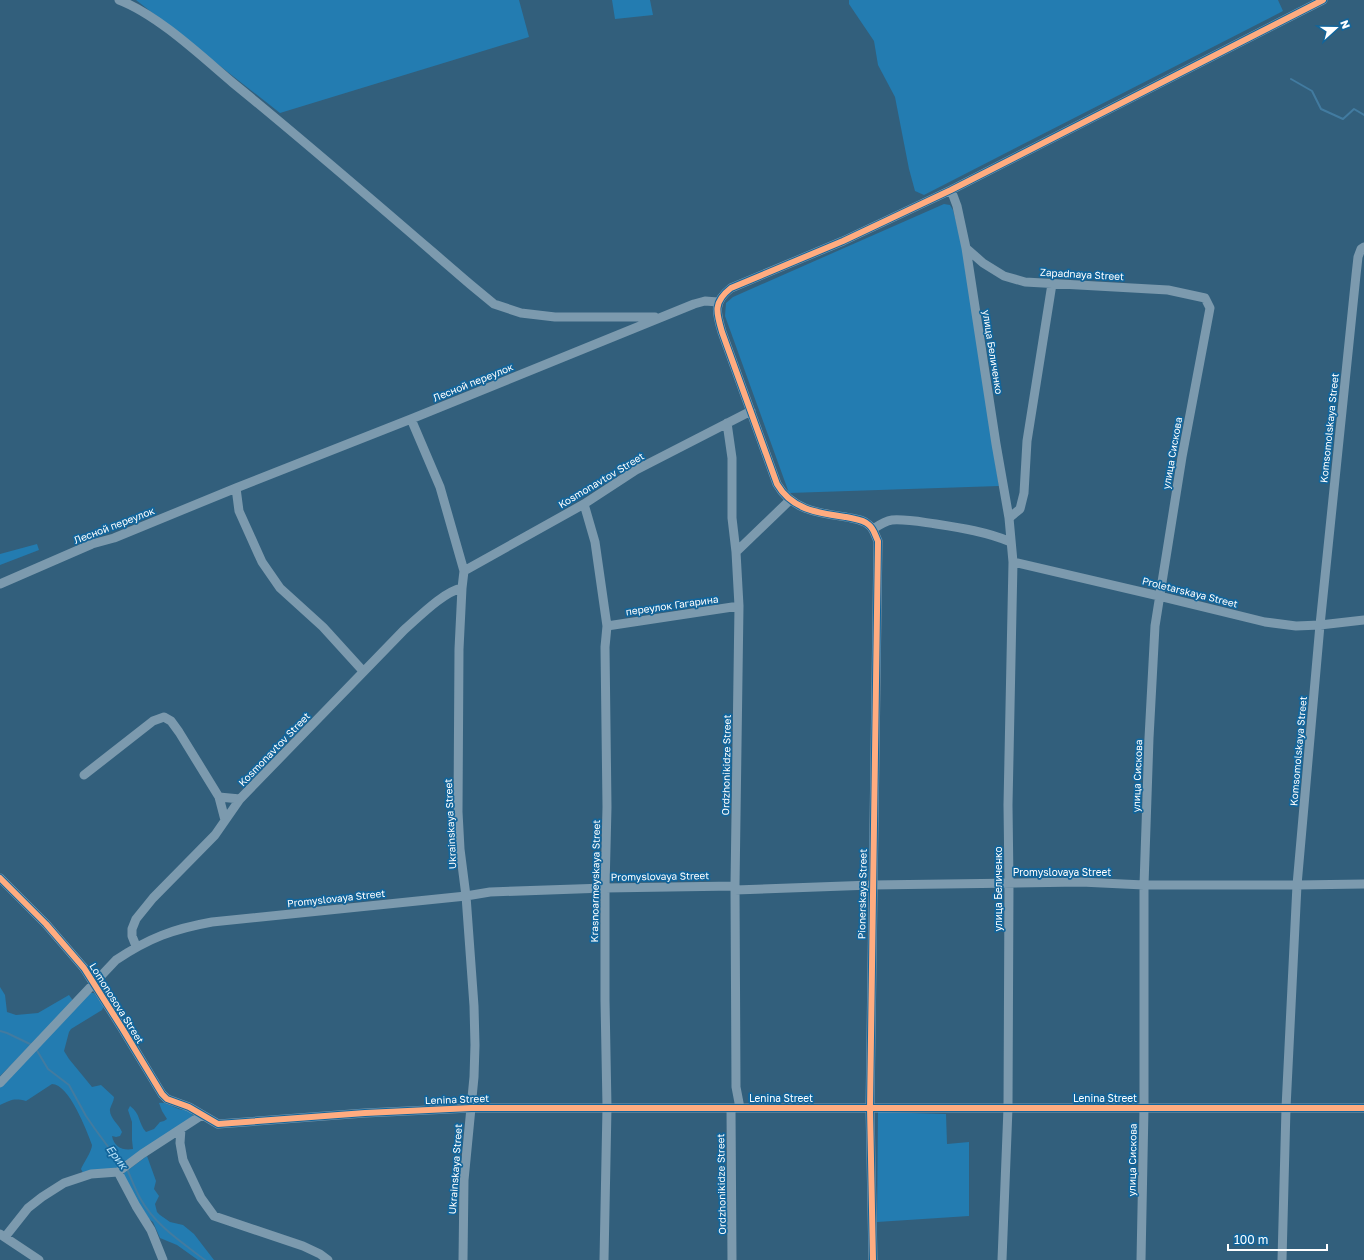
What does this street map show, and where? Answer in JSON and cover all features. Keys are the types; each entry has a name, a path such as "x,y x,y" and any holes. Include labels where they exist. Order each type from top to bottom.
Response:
{"street":[{"path":"119,0 134,6 174,33 280,121 494,304 521,313 555,317 660,317"},
{"path":"1012,542 993,534 974,530 906,520 883,523 873,529 868,524 860,520 805,509 790,500 783,494 777,484 722,332 718,319 718,302 723,294 731,288 843,240 951,190 1323,0"},
{"name":"улица Беличенко","path":"951,190 966,248 1009,518 1013,562 1008,805 1008,1108 1002,1260"},
{"name":"Komsomolskaya Street","path":"1282,1260 1286,1108 1297,885 1320,625 1357,269 1361,249 1364,247"},
{"name":"Zapadnaya Street","path":"966,248 983,263 1004,276 1025,282 1168,290 1206,298"},
{"path":"1009,518 1020,509 1024,493 1027,441 1052,284"},
{"name":"улица Сискова","path":"1141,1260 1144,1108 1144,885 1155,626 1182,457 1210,308 1206,298"},
{"name":"Лесной переулок","path":"0,584 92,544 114,538 660,317 705,301 718,302"},
{"name":"Kosmonavtov Street","path":"464,571 584,504 636,470 751,411"},
{"name":"Ukrainskaya Street","path":"411,419 440,487 464,571 459,649 458,812 460,849 466,896 474,1006 475,1045 474,1077 464,1180 463,1260"},
{"name":"Ordzhonikidze Street","path":"727,423 732,458 732,518 736,552 739,606 735,888 736,1087 732,1260"},
{"path":"236,488 238,511 266,569 280,588 323,627 363,671"},
{"path":"736,552 790,500"},
{"name":"Krasnoarmeyskaya Street","path":"584,504 595,542 607,626 605,647 607,807 605,1000 607,1107 604,1260"},
{"name":"Pionerskaya Street","path":"873,529 878,541 870,1108 873,1260"},
{"name":"Proletarskaya Street","path":"1013,562 1265,622 1296,626 1364,620"},
{"name":"Kosmonavtov Street","path":"136,946 132,936 132,929 136,919 153,898 214,835 240,799 404,630 433,605 455,589 462,588"},
{"name":"переулок Гагарина","path":"607,626 739,606"},
{"path":"84,775 153,721 164,718 171,722 179,732 219,797 225,820"},
{"path":"219,797 240,799"},
{"name":"Lomonosova Street","path":"0,878 46,924 84,968 162,1094 167,1099 189,1107 202,1115"},
{"name":"Promyslovaya Street","path":"0,1083 116,960 136,946 164,934 212,922 466,896 490,892 605,888 735,888 872,884 1081,882 1144,885 1364,884"},
{"name":"Lenina Street","path":"202,1115 218,1124 365,1113 471,1108 1364,1108"},
{"path":"39,1260 2,1236 28,1208 64,1183 91,1174 118,1172 142,1154 202,1115"},
{"path":"181,1129 180,1143 183,1160 201,1198 214,1216 303,1246 320,1254 328,1260"},
{"path":"118,1172 151,1230 163,1260"}],"shaded area":[{"path":"136,0 519,0 529,37 280,113"},
{"path":"612,0 650,0 653,15 615,19"},
{"path":"849,0 1278,0 1283,11 924,195 915,191 909,169 895,97 878,65 874,41 849,4"},
{"path":"944,204 950,205 953,210 961,239 999,486 789,493 725,316 726,303 733,297"},
{"path":"37,544 39,550 0,565 0,554"},
{"path":"0,987 5,995 7,1012 16,1015 38,1013 69,995 74,1002 0,1076"},
{"path":"89,993 94,993 104,1006 102,1010 71,1029 64,1051 92,1087 101,1085 114,1097 110,1112 122,1132 120,1136 112,1136 115,1143 122,1149 133,1149 132,1122 128,1110 130,1106 138,1115 143,1129 146,1132 154,1129 160,1122 167,1119 159,1103 166,1103 179,1109 188,1110 193,1116 119,1170 83,1173 81,1169 92,1145 76,1109 65,1092 58,1086 52,1084 26,1101 13,1100 0,1105 0,1086"},
{"path":"878,1112 946,1114 947,1144 969,1142 969,1216 877,1222"},
{"path":"147,1156 156,1181 154,1189 159,1196 155,1204 157,1212 170,1222 183,1225 194,1234 214,1260 198,1260 177,1245 160,1238 153,1222 149,1219 123,1178 124,1173"}],"waterway":[{"path":"1291,79 1312,91 1321,109 1343,119 1354,109 1364,115"},
{"name":"Ерик","path":"0,1031 32,1045"},
{"name":"Ерик","path":"36,1049 48,1069 69,1085 95,1129 109,1148 124,1164"},
{"name":"Ерик","path":"127,1169 140,1198 153,1216 169,1232 205,1260"}],"cycle path":[{"path":"873,1260 870,1108 878,541 872,528 864,522 807,509 790,500 783,493 777,484 722,332 717,313 719,303 721,298 731,288 843,241 951,190 1323,0"},
{"path":"0,878 46,924 84,968 162,1094 167,1099 189,1107 218,1124 365,1113 471,1108 1364,1108"}]}
